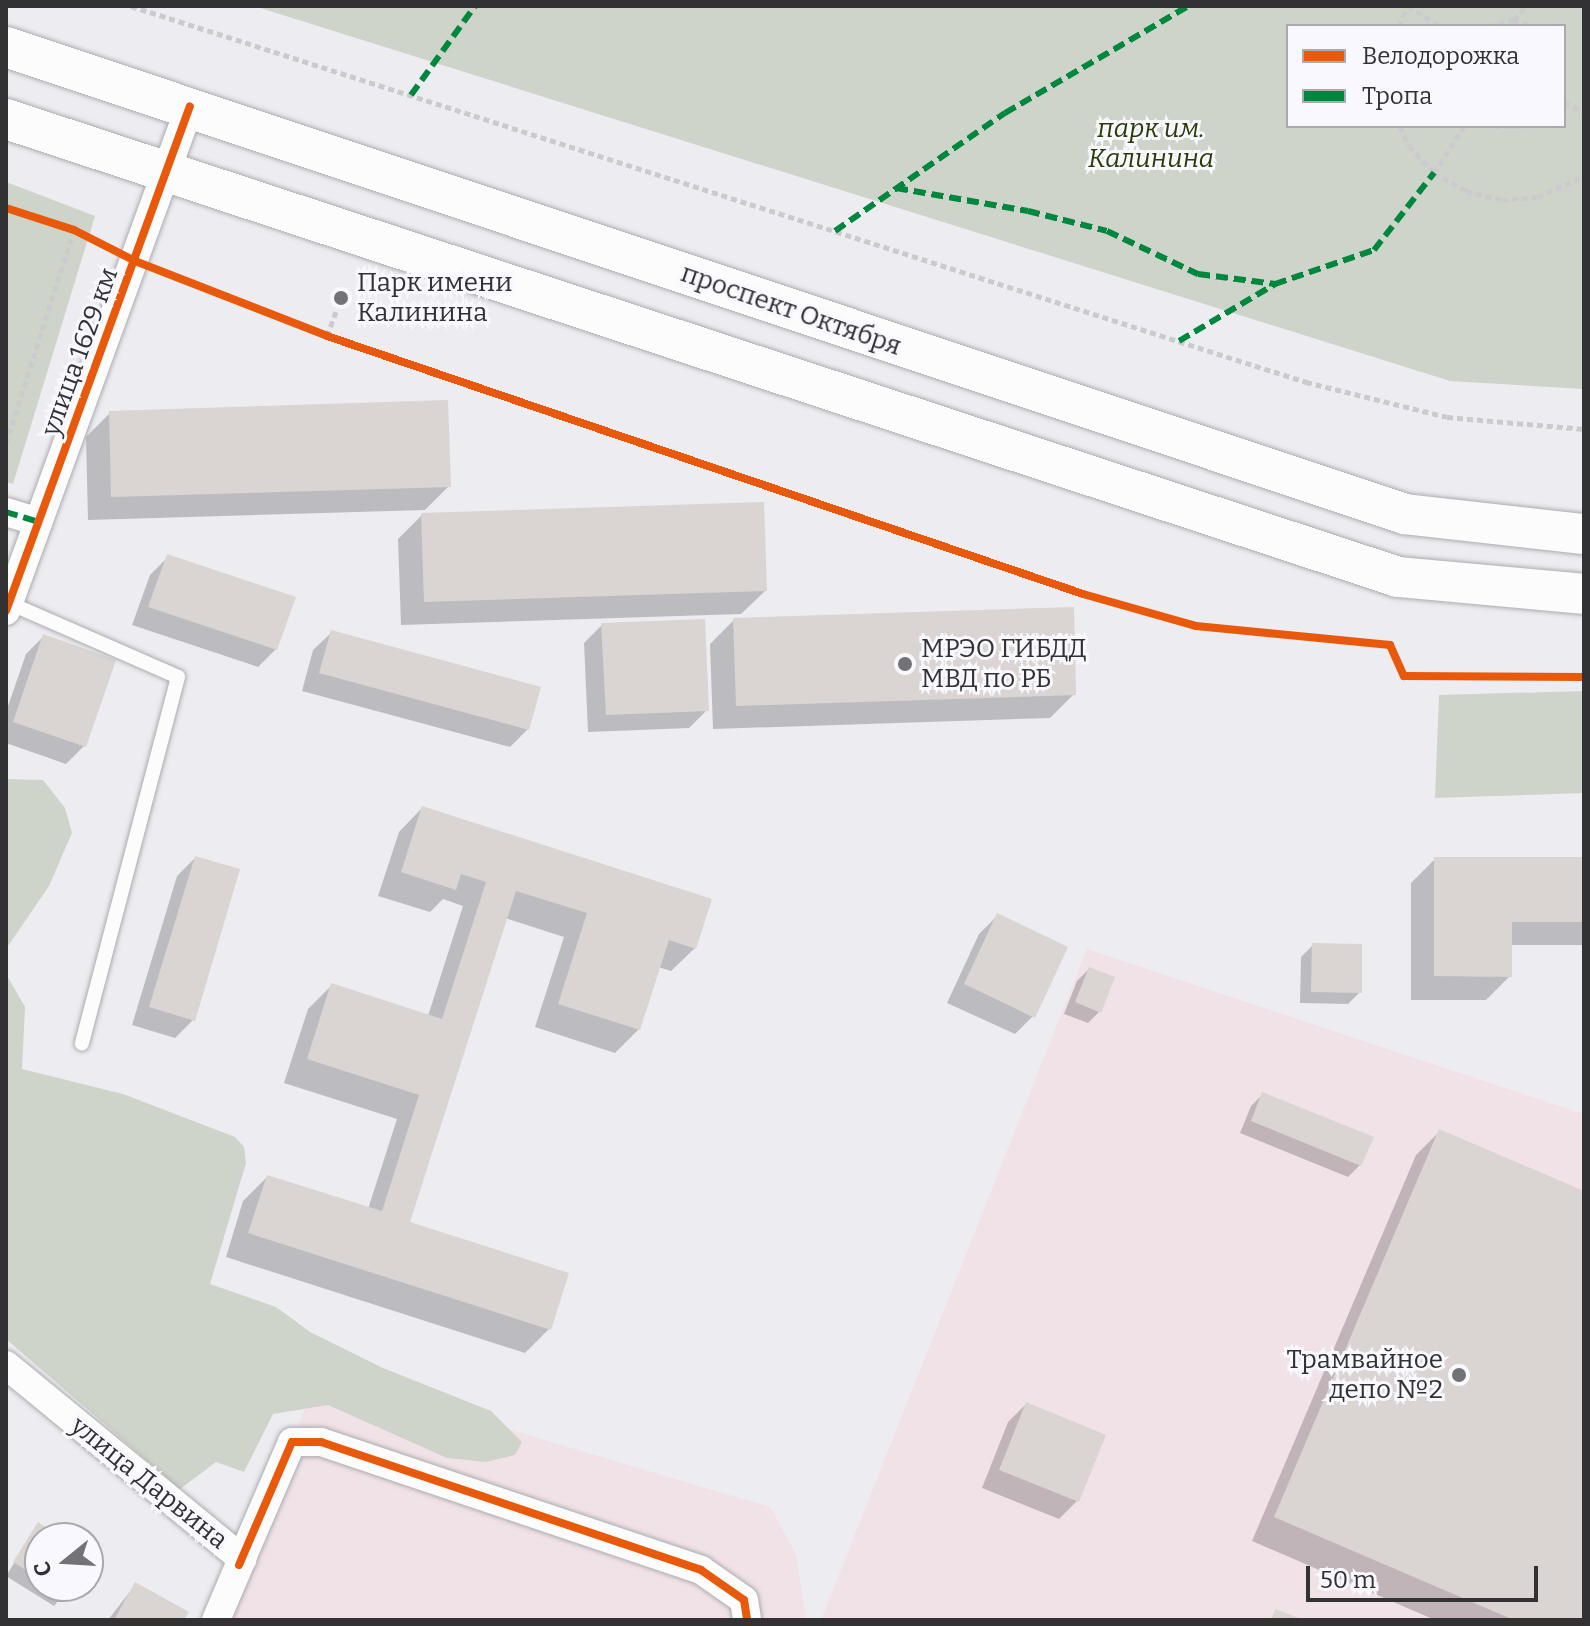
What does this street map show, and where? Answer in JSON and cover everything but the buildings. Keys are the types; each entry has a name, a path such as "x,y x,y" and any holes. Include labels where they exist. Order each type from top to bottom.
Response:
{"main road":[{"name":"проспект Октября","path":"6,47 1405,514 1584,534"},
{"path":"6,119 1398,577 1584,594"}],"street":[{"name":"улица 1629 км","path":"7,607 190,106"},
{"path":"6,512 39,522"},
{"name":"улица Дарвина","path":"6,1365 242,1559 216,1620"},
{"path":"239,1565 292,1442 321,1442 701,1570 744,1600 747,1620"}],"lane":[{"path":"7,607 178,677 82,1044"}],"path":[{"path":"131,6 1306,382 1447,417 1584,429"},
{"path":"1400,24 1409,6 1436,24"},
{"path":"1513,20 1526,6"},
{"path":"1497,24 1513,20 1526,24"},
{"path":"1566,103 1584,112"},
{"path":"1401,128 1409,146 1434,173 1466,191 1502,200 1538,197 1584,176"},
{"path":"1434,173 1463,128"},
{"path":"60,226 82,235"},
{"path":"6,444 71,239"},
{"path":"327,336 341,298"},
{"path":"313,331 342,341"}],"shaded area":[{"name":"Трамвайное депо №2","path":"1087,949 1584,1114 1584,1620 821,1620"},
{"path":"319,1373 770,1507 796,1554 806,1620 223,1620"}],"green space":[{"name":"парк им. Калинина","path":"254,6 1584,6 1584,389 1450,381"},
{"path":"6,182 95,216 13,484 6,482"},
{"path":"1584,691 1584,793 1435,798 1439,695"},
{"path":"6,779 43,780 65,808 72,833 49,886 6,949"},
{"path":"6,974 25,1007 22,1069 123,1094 235,1137 244,1147 246,1163 210,1284 276,1307 310,1332 383,1368 491,1411 522,1442 515,1455 486,1462 447,1458 328,1405 273,1414 244,1472 216,1462 180,1489 6,1339"}],"marked path":[{"path":"411,95 475,6"},
{"path":"835,231 1005,113 1188,6"},
{"path":"1179,341 1275,284 1374,250 1434,173"},
{"path":"896,188 1028,211 1107,231 1198,274 1275,284"},
{"path":"6,512 39,522"}],"cycle path":[{"path":"6,611 190,106"},
{"path":"6,208 74,230 135,261 327,336 1083,594 1196,626 1390,645 1404,676 1584,677"},
{"path":"239,1565 292,1442 321,1442 701,1570 744,1600 747,1620"}],"place":[{"name":"Парк имени Калинина","path":"341,298"},
{"name":"МРЭО ГИБДД МВД по РБ","path":"905,664"},
{"name":"Трамвайное депо №2","path":"1459,1375"}]}
